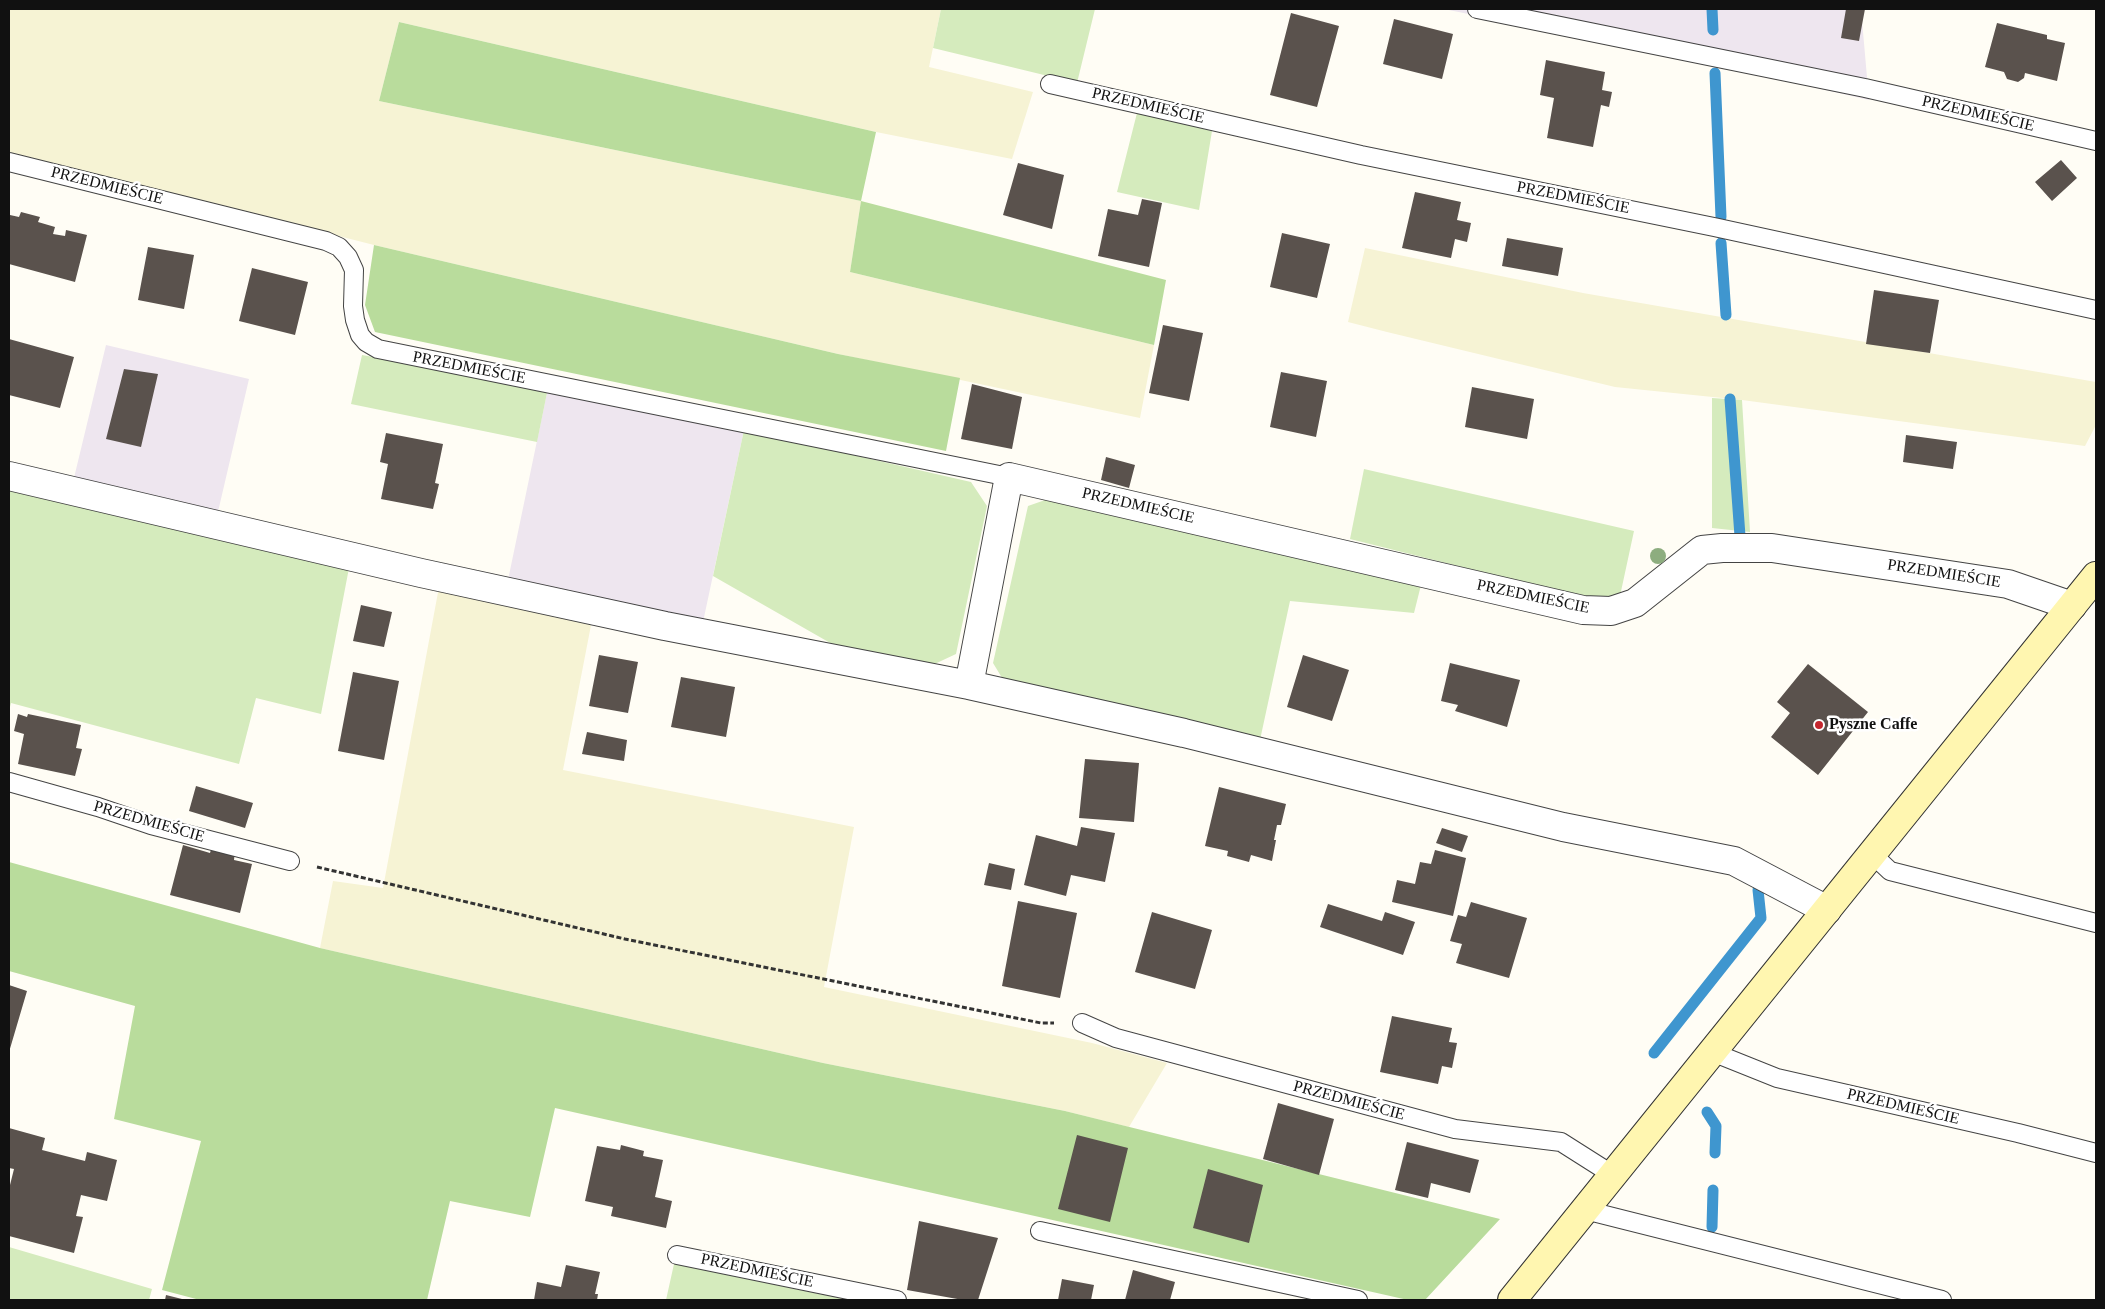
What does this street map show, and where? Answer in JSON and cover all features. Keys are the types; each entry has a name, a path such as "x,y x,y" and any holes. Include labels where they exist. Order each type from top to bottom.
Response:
{"main road":[{"path":"1512,1300 2096,576"}],"street":[{"path":"9,476 421,573 675,628 970,685 1184,733 1563,827 1734,861 1827,910"},
{"name":"PRZEDMIEŚCIE","path":"1009,477 1583,610 1611,612 1635,603 1702,550 1722,548 1772,548 2008,584 2072,606"},
{"path":"970,685 1009,477"}],"lane":[{"name":"PRZEDMIEŚCIE","path":"1477,9 1865,88 2096,141"},
{"name":"PRZEDMIEŚCIE","path":"1050,84 1360,155 1714,227 2096,310"},
{"name":"PRZEDMIEŚCIE","path":"9,162 326,241 339,247 348,257 354,270 353,306 360,335 366,342 378,349 1009,477"},
{"name":"PRZEDMIEŚCIE","path":"9,782 98,807 151,825 290,861"},
{"path":"1872,854 1890,871 2096,923"},
{"name":"PRZEDMIEŚCIE","path":"1082,1023 1116,1038 1455,1129 1561,1142 1613,1175"},
{"name":"PRZEDMIEŚCIE","path":"1712,1052 1777,1078 2008,1130 2096,1153"},
{"path":"1585,1210 1942,1300"},
{"path":"1040,1231 1358,1300"},
{"name":"PRZEDMIEŚCIE","path":"677,1255 897,1300"}],"path":[{"path":"290,861 644,943 1041,1023 1082,1023"}],"shaded area":[{"path":"9,9 941,9 929,67 1033,92 1012,159 876,132 399,22 379,101 861,201 850,272 1154,345 1140,418 838,354 374,245 9,152"},
{"path":"1444,9 1861,9 1869,100 1726,67"},
{"path":"1365,248 1583,293 2096,382 2096,425 2085,446 1742,400 1615,387 1387,332 1348,322"},
{"path":"106,345 249,379 217,516 73,482"},
{"path":"548,388 744,430 703,622 508,580"},
{"path":"439,587 592,620 563,770 854,827 824,987 1092,1043 1167,1063 1129,1127 1065,1111 823,1063 320,948 333,881 383,888"}],"green space":[{"path":"941,9 1095,9 1077,83 933,48"},
{"path":"399,22 876,132 861,201 379,101"},
{"path":"1137,113 1212,131 1199,210 1117,192"},
{"path":"861,201 1166,280 1154,345 850,272"},
{"path":"374,245 838,354 960,378 946,451 375,332 365,305"},
{"path":"362,355 548,388 537,442 351,404"},
{"path":"1712,398 1742,400 1750,532 1712,528"},
{"path":"744,430 971,482 987,506 956,654 926,668 846,652 713,576"},
{"path":"1364,469 1634,531 1620,596 1602,602 1350,539"},
{"path":"9,485 349,568 321,714 256,698 239,764 11,703 9,711"},
{"path":"1048,499 1421,585 1414,613 1290,601 1260,740 1007,686 993,663 1028,506"},
{"path":"9,862 320,948 823,1063 1065,1111 1500,1219 1425,1300 1408,1300 555,1108 530,1217 450,1201 427,1300 200,1300 162,1290 201,1141 114,1119 135,1006 9,971"},
{"path":"9,1247 152,1289 149,1300 9,1300"},
{"path":"674,1264 849,1300 666,1300"}],"building":[{"path":"1846,9 1865,9 1859,41 1841,38"},
{"path":"1291,13 1339,26 1317,107 1270,95"},
{"path":"1394,19 1453,34 1442,79 1383,64"},
{"path":"1997,23 2047,35 2047,39 2065,43 2057,81 2025,73 2024,78 2018,82 2007,79 2004,72 1985,67"},
{"path":"1546,60 1605,72 1602,90 1612,92 1609,107 1601,105 1593,147 1547,138 1554,98 1540,95"},
{"path":"2061,160 2077,178 2052,201 2035,182"},
{"path":"1018,163 1064,175 1052,229 1003,215"},
{"path":"1415,192 1461,202 1457,220 1471,223 1467,242 1455,239 1451,258 1402,248"},
{"path":"1142,199 1162,203 1149,267 1098,256 1108,209 1138,215"},
{"path":"21,212 40,217 38,222 55,227 53,234 65,236 66,230 87,235 75,282 9,264 10,215 19,217"},
{"path":"1282,233 1330,244 1317,298 1270,287"},
{"path":"1507,238 1563,248 1558,276 1502,266"},
{"path":"148,247 194,255 184,309 138,300"},
{"path":"252,268 308,282 295,335 239,321"},
{"path":"1874,290 1939,300 1930,353 1866,344"},
{"path":"1163,325 1203,333 1189,401 1149,393"},
{"path":"9,339 74,357 60,408 9,395"},
{"path":"124,369 158,374 141,447 106,439"},
{"path":"1281,372 1327,381 1316,437 1270,427"},
{"path":"972,384 1022,397 1012,449 961,439"},
{"path":"1472,387 1534,399 1527,439 1465,427"},
{"path":"386,433 443,444 435,483 439,484 433,509 381,499 388,464 380,462"},
{"path":"1906,435 1957,442 1953,469 1903,462"},
{"path":"1106,457 1135,465 1129,488 1101,480"},
{"path":"361,605 392,612 384,647 353,641"},
{"path":"599,655 638,662 628,713 589,706"},
{"path":"1303,655 1349,670 1332,721 1287,707"},
{"path":"1450,663 1520,680 1507,727 1455,711 1458,705 1441,701"},
{"name":"Pyszne Caffe","path":"1808,664 1868,712 1818,775 1771,737 1790,713 1777,702"},
{"path":"353,672 399,681 384,760 338,751"},
{"path":"681,677 735,687 726,737 671,727"},
{"path":"18,714 27,717 28,714 81,725 76,748 82,749 75,776 18,764 24,734 14,731"},
{"path":"587,732 627,740 624,761 582,754"},
{"path":"1085,759 1139,763 1134,822 1079,818"},
{"path":"196,786 253,803 245,828 189,811"},
{"path":"1219,787 1286,804 1281,825 1277,825 1272,861 1251,855 1249,862 1227,856 1228,851 1205,846"},
{"path":"1081,827 1115,833 1105,882 1071,875 1066,896 1024,885 1036,835 1077,846"},
{"path":"1442,828 1468,836 1462,852 1436,843"},
{"path":"183,845 210,853 212,846 235,851 234,860 252,864 240,913 170,895"},
{"path":"1435,850 1466,858 1453,916 1392,902 1397,880 1415,884 1420,862 1431,864"},
{"path":"989,863 1015,869 1011,890 984,885"},
{"path":"1018,901 1077,913 1060,998 1002,986"},
{"path":"1471,902 1527,918 1509,978 1456,963 1462,944 1450,941 1458,915 1466,917"},
{"path":"1328,904 1382,921 1385,912 1415,922 1403,955 1320,927"},
{"path":"1152,912 1212,930 1195,989 1135,972"},
{"path":"9,985 27,991 9,1052"},
{"path":"1392,1016 1452,1028 1449,1042 1457,1043 1452,1068 1442,1066 1438,1084 1380,1072"},
{"path":"1278,1103 1334,1119 1319,1175 1263,1159"},
{"path":"9,1128 45,1138 42,1150 85,1161 87,1152 117,1160 107,1201 81,1195 76,1216 83,1217 74,1253 9,1236 9,1189 14,1169 9,1168"},
{"path":"1077,1135 1128,1148 1110,1222 1058,1209"},
{"path":"1407,1142 1479,1160 1470,1193 1431,1183 1428,1198 1395,1190"},
{"path":"621,1145 644,1151 643,1156 663,1160 655,1197 672,1201 666,1228 611,1216 613,1207 585,1201 597,1146 620,1150"},
{"path":"1208,1169 1263,1185 1249,1243 1193,1228"},
{"path":"919,1221 998,1238 978,1300 963,1300 907,1290"},
{"path":"566,1265 600,1272 595,1294 598,1294 597,1300 534,1300 537,1282 561,1287"},
{"path":"1133,1270 1175,1282 1170,1300 1125,1300"},
{"path":"1062,1279 1094,1285 1091,1300 1058,1300"},
{"path":"166,1295 186,1300 165,1300"}],"waterway":[{"path":"1712,9 1713,30"},
{"path":"1715,73 1721,217"},
{"path":"1721,243 1726,315"},
{"path":"1730,399 1740,536"},
{"path":"1654,1053 1761,918 1758,890"},
{"path":"1707,1112 1716,1126 1715,1153"},
{"path":"1712,1227 1713,1190"}],"place":[{"name":"Pyszne Caffe","path":"1819,725"}]}
